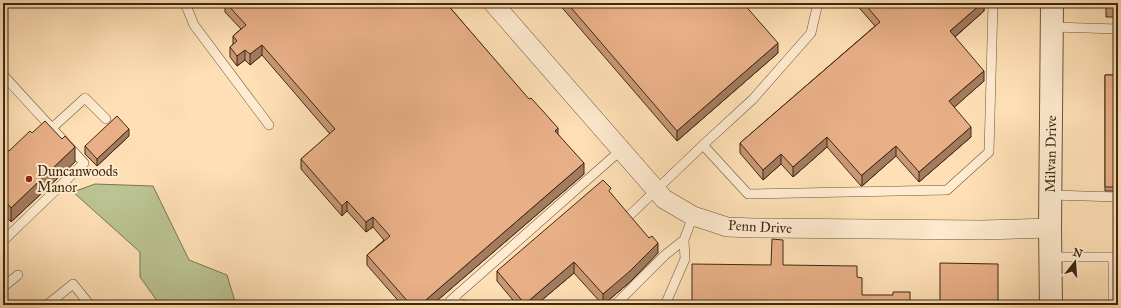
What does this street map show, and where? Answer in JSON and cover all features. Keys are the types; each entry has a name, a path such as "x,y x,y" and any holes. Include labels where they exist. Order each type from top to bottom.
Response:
{"street":[{"name":"Penn Drive","path":"493,3 664,199 693,216 727,227 754,228 980,230 1050,228"},
{"name":"Milvan Drive","path":"1051,305 1050,228 1052,3"}],"lane":[{"path":"185,3 194,25 270,125"},
{"path":"630,215 753,99 811,33 818,3"},
{"path":"703,145 748,194 947,190 989,152 993,3"},
{"path":"1052,27 1118,29"},
{"path":"3,75 84,163 3,240"},
{"path":"52,128 85,98 106,119"},
{"path":"447,303 621,150"},
{"path":"1051,195 1118,197"},
{"path":"665,305 685,259 684,240 693,216"},
{"path":"615,305 665,255 684,240"},
{"path":"1051,257 1116,257 1113,305"},
{"path":"3,287 18,275"},
{"path":"47,305 72,284 90,305"},
{"path":"447,303 466,305"}],"green space":[{"path":"95,184 153,186 189,260 227,275 236,305 160,305 140,277 140,252 73,192"}],"building":[{"path":"226,3 446,3 529,99 531,98 558,128 555,131 584,163 420,305 411,305 367,255 390,236 373,217 366,222 347,201 342,206 301,159 335,129 262,45 250,54 245,50 237,56 230,47 237,41 233,36 246,25"},
{"path":"567,3 743,3 778,43 677,131"},
{"path":"864,3 982,3 950,31 984,71 949,101 971,127 919,172 896,146 861,175 827,137 793,167 781,154 763,170 740,143 880,22"},
{"path":"1106,3 1118,3 1118,7 1106,7"},
{"path":"1105,75 1118,75 1118,187 1105,187"},
{"path":"117,116 129,129 97,159 85,146"},
{"name":"Duncanwoods Manor","path":"45,121 62,139 65,136 75,147 11,208 3,198 3,145 9,151 30,131 32,133"},
{"path":"603,180 611,188 609,191 649,238 652,236 658,243 630,271 603,294 574,262 525,304 497,271"},
{"path":"772,239 783,240 783,265 857,266 857,277 862,278 862,295 893,295 893,292 910,292 910,305 692,305 692,264 771,265"},
{"path":"940,263 998,264 998,305 940,305"}],"place":[{"name":"Duncanwoods Manor","path":"29,179"}]}
